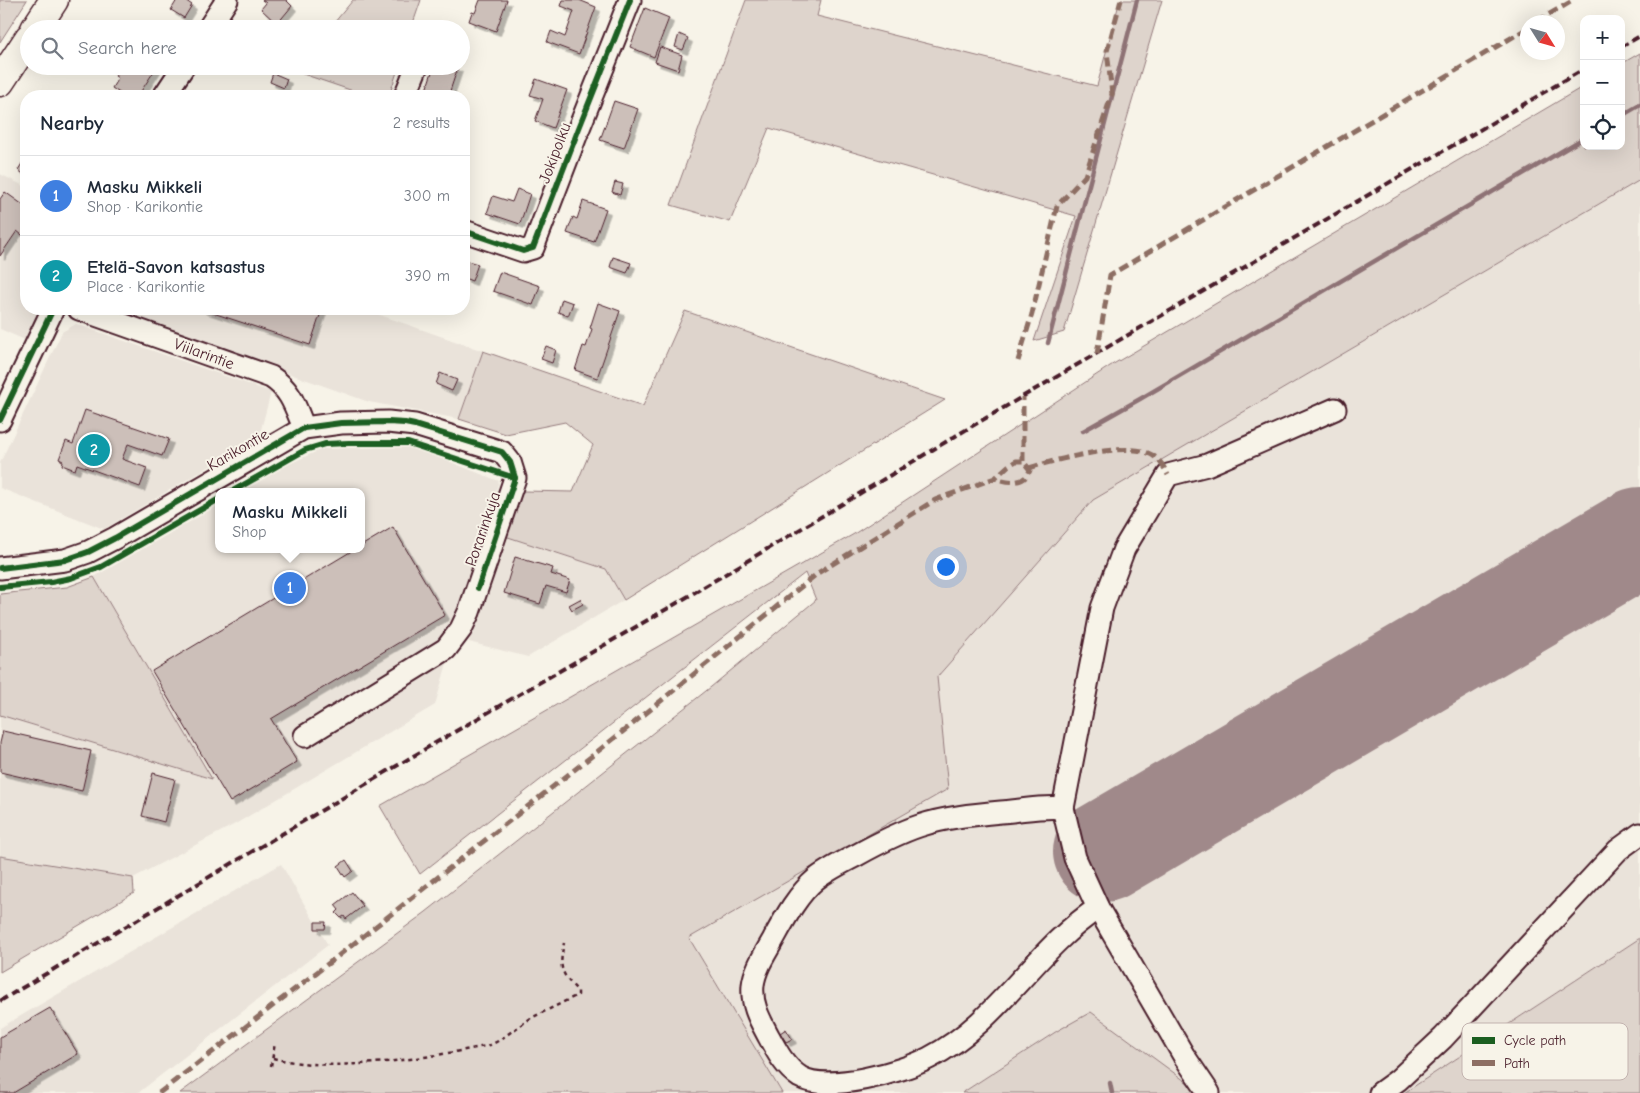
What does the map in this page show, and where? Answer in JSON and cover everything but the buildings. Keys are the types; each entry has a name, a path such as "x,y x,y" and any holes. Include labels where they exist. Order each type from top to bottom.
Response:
{"main road":[{"path":"41,20 54,0"},
{"path":"0,82 20,52"}],"street":[{"path":"214,20 227,0"},
{"name":"Jokipolku","path":"470,233 523,251 533,248 578,128 630,0"},
{"path":"168,90 178,75"},
{"path":"407,90 413,75"},
{"path":"0,420 50,315"},
{"name":"Viilarintie","path":"96,315 270,377 283,385 304,428"},
{"path":"1209,1093 1184,1056 1098,908 1075,858 1063,808 1102,608 1124,549 1168,475 1206,464 1335,410"},
{"name":"Karikontie","path":"0,568 58,561 88,552 304,428 341,423 404,423 502,452"},
{"name":"Porarinkuja","path":"305,736 446,649 465,620 478,588 515,478 510,462 502,452"},
{"path":"1063,808 1045,806 946,819 918,826 874,846 835,867 806,889 780,927 758,966 753,982 752,998 756,1012 779,1056 801,1077 812,1082 827,1083 868,1078 896,1072 928,1058 977,1026 1057,940 1080,920 1098,908"},
{"path":"1380,1093 1398,1080 1443,1038 1618,850 1640,834"}],"path":[{"path":"273,1058 288,1062 324,1064 376,1062 490,1045 531,1018 578,995 578,991 565,978 562,970 564,943"},
{"path":"271,1066 275,1043"}],"shaded area":[{"path":"0,0 27,0 0,42"},
{"path":"353,0 421,0 414,20 336,20"},
{"path":"746,0 821,0 817,16 1097,86 1120,0 1162,0 1064,332 1034,341 1076,216 769,128 730,222 671,205"},
{"path":"1640,53 1640,180 1093,500 937,677 948,789 689,938 782,1093 180,1093 426,912 711,687 816,600 805,573 420,874 380,806 854,534 1110,366 1580,88 1580,150 1625,150 1625,62"},
{"path":"306,75 396,75 391,90 350,90"},
{"path":"0,174 20,184 20,315 36,315 25,340 0,329"},
{"path":"1640,180 1640,938 1511,1023 1462,1023 1462,1055 1404,1093 1199,1093 1057,1031 962,1093 782,1093 689,938 947,789 937,677 1093,500"},
{"path":"685,311 945,400 624,600 606,569 505,536 523,491 573,492 593,445 565,422 506,434 459,419 483,351 643,406"},
{"path":"124,315 380,315 483,351 459,419 369,402"},
{"path":"76,324 271,392 259,437 104,529 0,488 0,463 62,332"},
{"path":"409,446 499,481 435,705 237,823 133,878 0,856 0,715 211,779 94,577 215,507 215,553 365,553 365,488 248,488 289,464 322,449"},
{"path":"505,536 606,569 624,600 528,657 469,642"},
{"path":"94,577 212,779 0,715 0,594 67,587"},
{"path":"0,856 133,878 134,893 0,972"},
{"path":"281,864 328,945 138,1093 0,1093 0,1028"},
{"path":"1640,938 1640,1093 1404,1093 1462,1055 1462,1080 1628,1080 1628,1023 1511,1023"},
{"path":"1091,1012 1199,1093 962,1093 1057,1031"}],"waterway":[{"path":"1048,343 1137,0"},
{"path":"1625,114 1640,105"},
{"path":"1083,431 1580,140"},
{"path":"1110,1083 1112,1093"}],"runway":[{"path":"1103,852 1640,537"}],"railway":[{"path":"1625,45 1640,36"},
{"path":"0,1001 437,742 677,603 974,425 1580,71"}],"marked path":[{"path":"1018,361 1032,314 1057,206 1085,176 1112,94 1107,51 1121,0"},
{"path":"1548,15 1574,0"},
{"path":"1097,354 1110,275 1520,33"},
{"path":"1023,397 1023,461"},
{"path":"1029,468 1089,453 1137,450 1155,457 1168,475"},
{"path":"159,1093 338,956 635,722 818,573 935,500 995,478 1016,461 1023,461 1030,470 1024,479 1020,481 1005,481 995,478"}],"cycle path":[{"path":"470,233 523,251 533,248 630,0"},
{"path":"0,420 50,315"},
{"path":"0,568 65,560 88,552 304,428 341,423 388,422 415,425 502,452 510,462 515,478 478,588"},
{"path":"238,488 305,450 325,444 349,443 408,443 515,478"},
{"path":"0,587 51,582 71,578 101,567 215,501"}],"place":[{"name":"Etelä-Savon katsastus","path":"94,450"},
{"name":"Masku Mikkeli","path":"290,588"}]}
